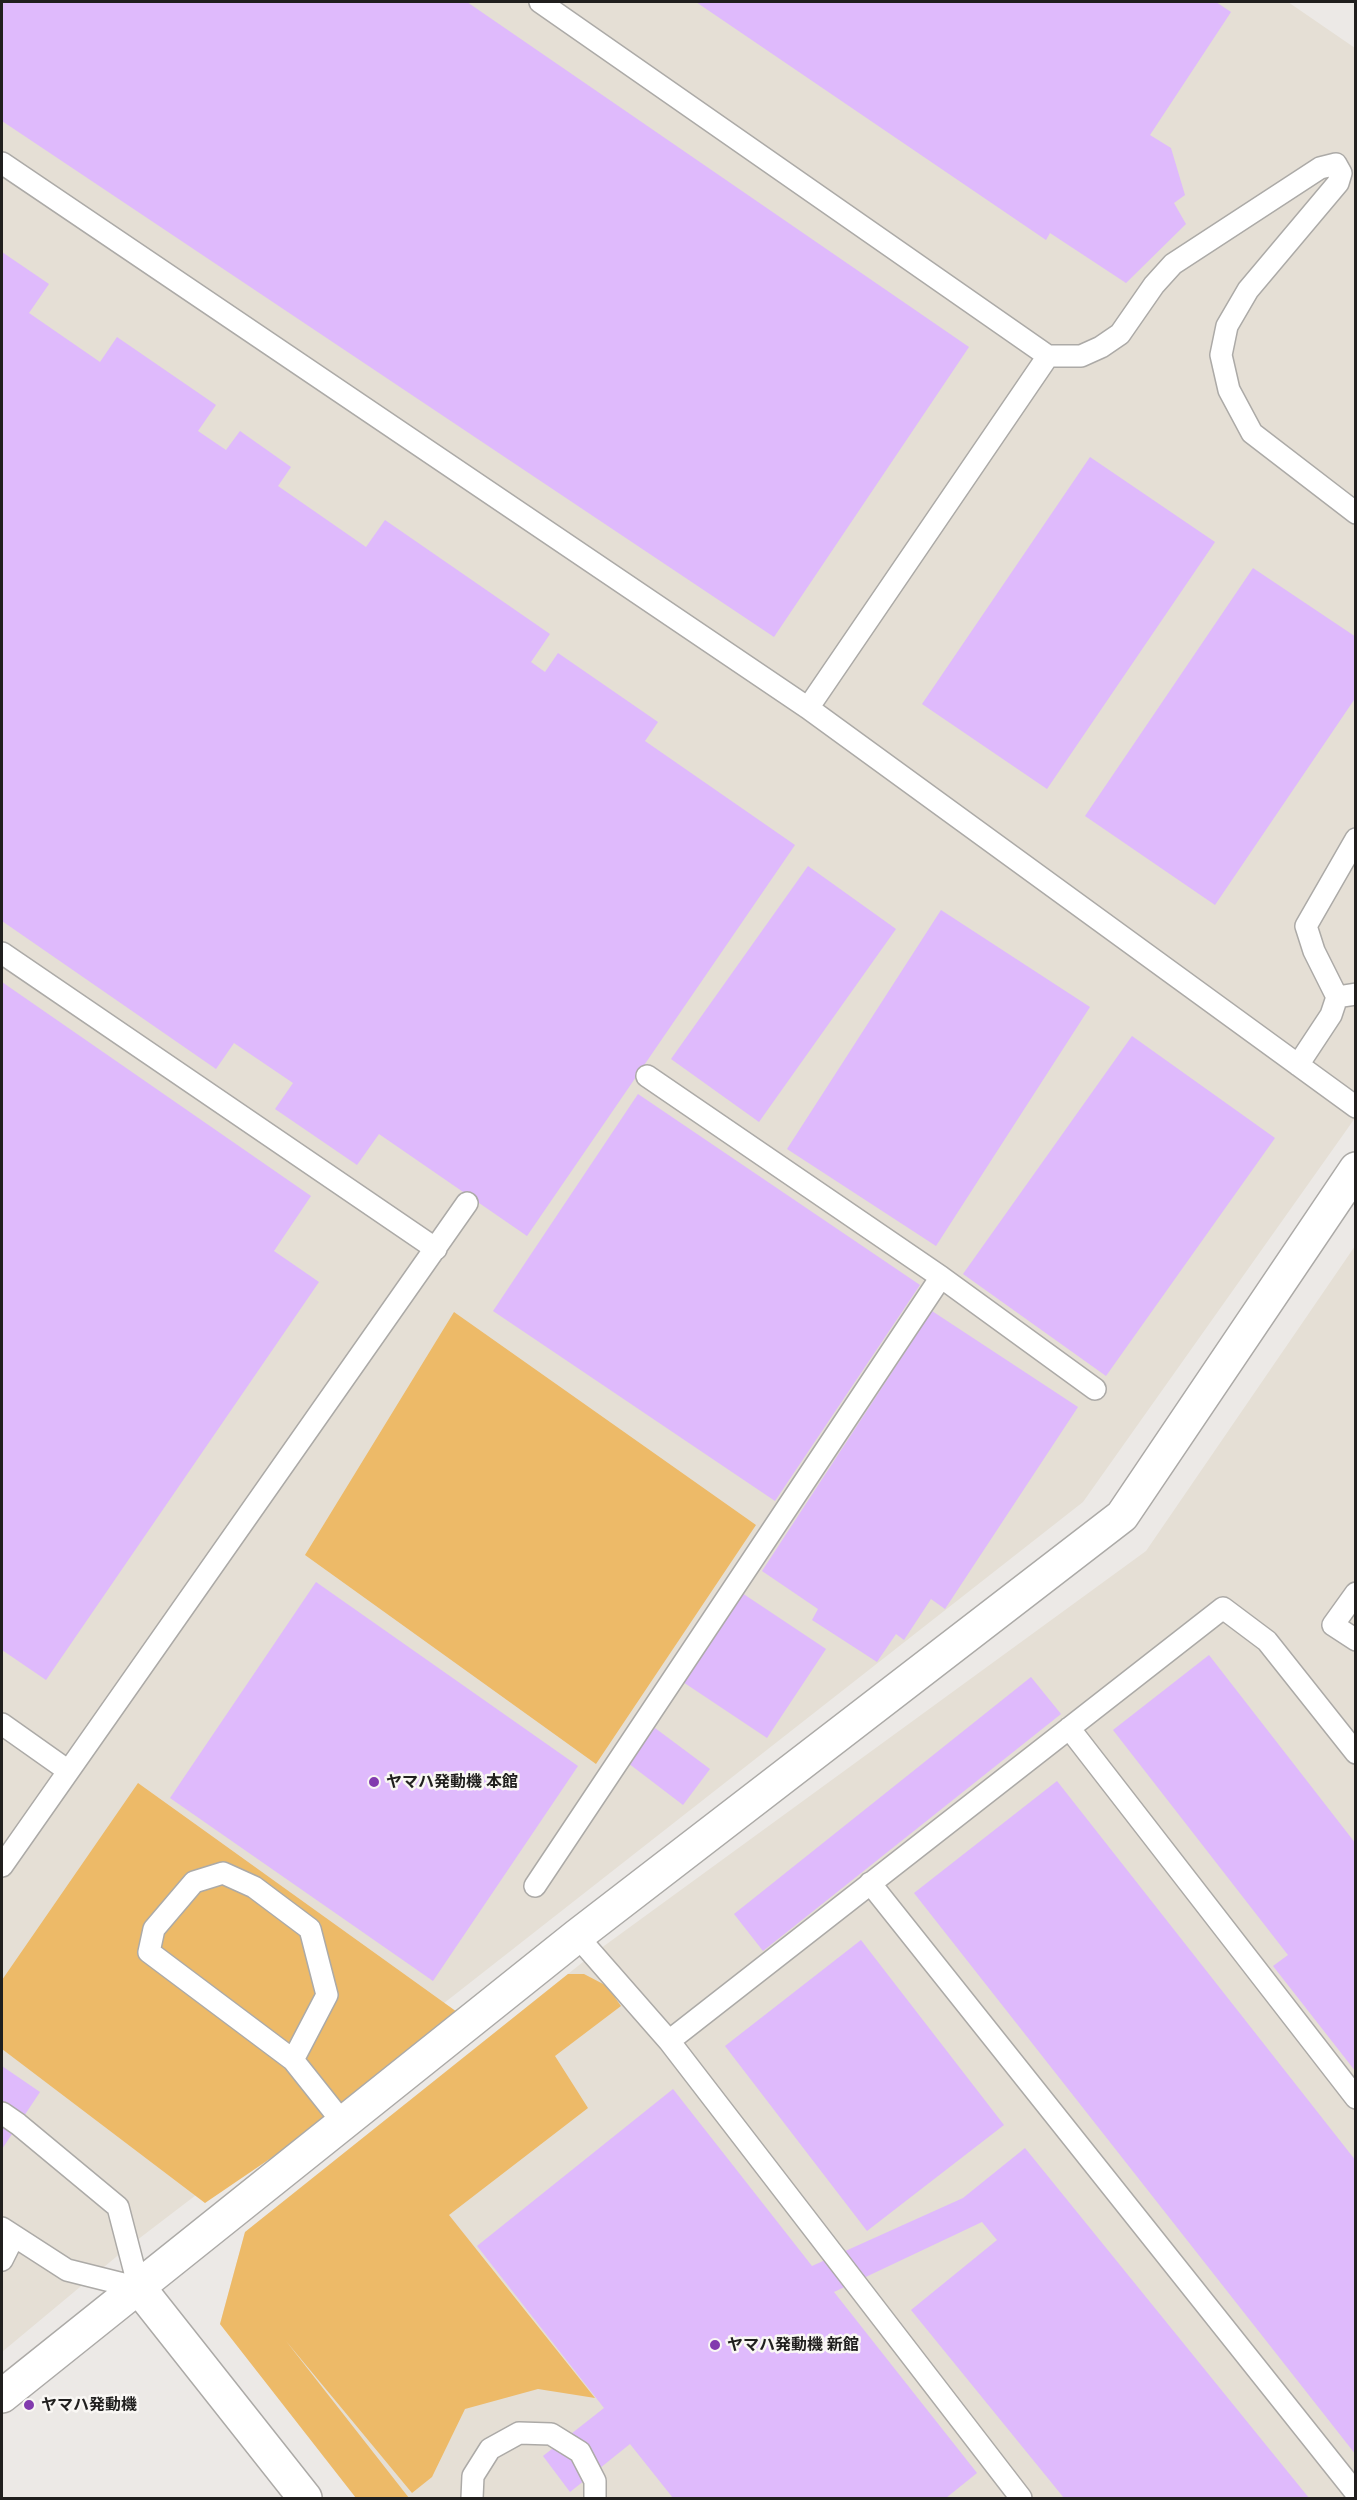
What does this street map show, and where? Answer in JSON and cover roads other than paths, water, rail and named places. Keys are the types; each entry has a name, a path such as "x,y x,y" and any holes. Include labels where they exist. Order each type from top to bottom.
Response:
{"street":[{"path":"2,2396 578,1936 1122,1516 1356,1169"},
{"path":"139,2288 305,2499"}],"lane":[{"path":"540,2 1048,356 1081,356 1101,347 1120,334 1154,285 1173,264 1320,168 1336,164 1341,173 1338,183 1248,290 1227,326 1221,355 1229,390 1252,433 1356,513"},
{"path":"2,163 808,708 1356,1107"},
{"path":"808,708 1048,356"},
{"path":"1298,1065 1346,995 1314,951 1306,926 1354,843"},
{"path":"2,953 436,1249"},
{"path":"646,1076 941,1277 1095,1389"},
{"path":"2,1866 467,1203"},
{"path":"535,1886 941,1277"},
{"path":"1356,1593 1333,1625 1356,1640"},
{"path":"669,2041 1223,1608 1267,1641 1356,1753"},
{"path":"2,1724 68,1770"},
{"path":"1069,1728 1356,2098"},
{"path":"293,2060 327,1995 310,1929 254,1887 223,1873 194,1882 154,1929 149,1952 293,2060 344,2124"},
{"path":"870,1883 1356,2493"},
{"path":"578,1936 669,2041 1020,2499"},
{"path":"2,2113 117,2207 139,2288 67,2270 8,2232 2,2260"},
{"path":"472,2499 473,2476 490,2449 519,2433 551,2434 580,2452 595,2481 595,2499"}],"place":[{"name":"ヤマハ発動機 本館","path":"374,1782"},
{"name":"ヤマハ発動機 新館","path":"715,2345"},
{"name":"ヤマハ発動機","path":"29,2405"}]}
